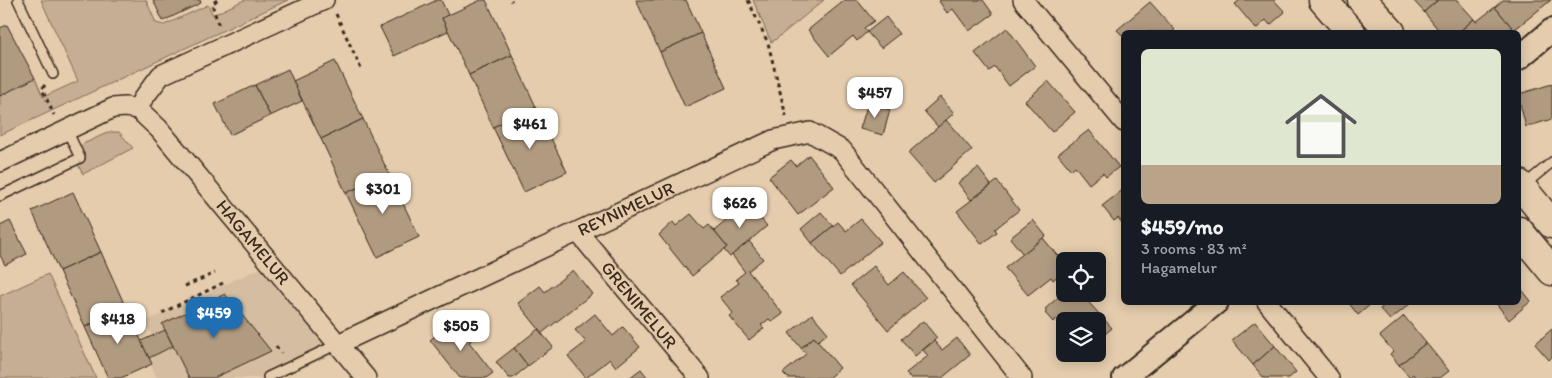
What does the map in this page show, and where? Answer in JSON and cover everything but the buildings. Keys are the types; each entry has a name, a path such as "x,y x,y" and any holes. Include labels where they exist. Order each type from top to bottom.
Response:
{"main road":[{"path":"1323,0 1348,30"},
{"path":"1362,0 1388,30"},
{"path":"1521,186 1552,224"},
{"path":"1521,233 1552,271"}],"street":[{"path":"1023,0 1121,118"},
{"path":"0,162 113,108 126,107 138,109 142,100 160,75 328,3"},
{"path":"1521,56 1552,30"},
{"name":"HAGAMELUR","path":"138,109 153,122 366,378"},
{"name":"REYNIMELUR","path":"338,344 773,140 810,132 842,150 1022,378"},
{"name":"GRENIMELUR","path":"578,232 700,378"},
{"path":"1124,378 1213,305"},
{"path":"1269,305 1329,378"}],"lane":[{"path":"18,0 53,74"},
{"path":"0,196 80,158 67,130"},
{"path":"1521,184 1552,162"},
{"path":"268,378 338,344"}],"path":[{"path":"217,0 212,4 221,32"},
{"path":"748,0 768,43 790,136"},
{"path":"328,3 362,71"},
{"path":"53,74 42,89 55,116"},
{"path":"185,286 215,273"},
{"path":"162,313 223,283"}],"shaded area":[{"path":"41,0 146,0 156,23 164,25 208,5 213,15 244,0 288,0 0,135 0,96 35,78 43,97 78,81"},
{"path":"753,0 824,0 771,42"},
{"path":"109,132 119,132 133,148 83,174 70,150"},
{"path":"269,264 340,349 277,378 157,378 146,354 158,348 145,322"},
{"path":"48,274 96,378 0,378 0,296"}]}
